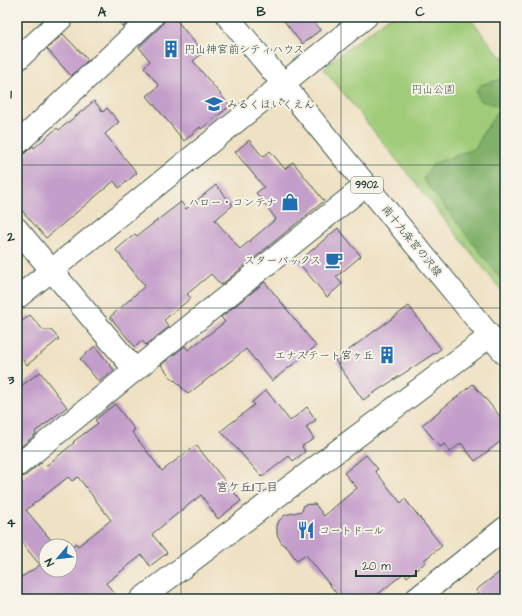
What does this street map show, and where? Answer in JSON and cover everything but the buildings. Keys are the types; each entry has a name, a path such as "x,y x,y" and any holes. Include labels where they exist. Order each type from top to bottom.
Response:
{"street":[{"path":"17,60 63,17"},
{"path":"17,144 152,17"},
{"name":"南十九条宮の沢線","path":"228,17 505,354"},
{"path":"17,298 366,17"},
{"path":"17,466 366,185"},
{"path":"17,229 135,370"},
{"path":"141,599 490,336"},
{"path":"416,599 505,528"}],"green space":[{"name":"円山公園","path":"389,17 469,17 500,56 505,56 505,295 324,69 334,59"},
{"path":"505,78 505,284 423,179 433,164 476,148 483,133 500,108 479,100 476,90 481,85"}],"place":[{"name":"円山神宮前シティハウス","path":"171,49"},
{"name":"みるくほいくえん","path":"214,104"},
{"name":"ハロー・コンテナ","path":"290,202"},
{"name":"スターバックス","path":"334,260"},
{"name":"エナステート宮ヶ丘","path":"387,355"},
{"name":"コートドール","path":"306,530"}],"district":[{"name":"宮ケ丘1丁目","path":"247,487"}]}
